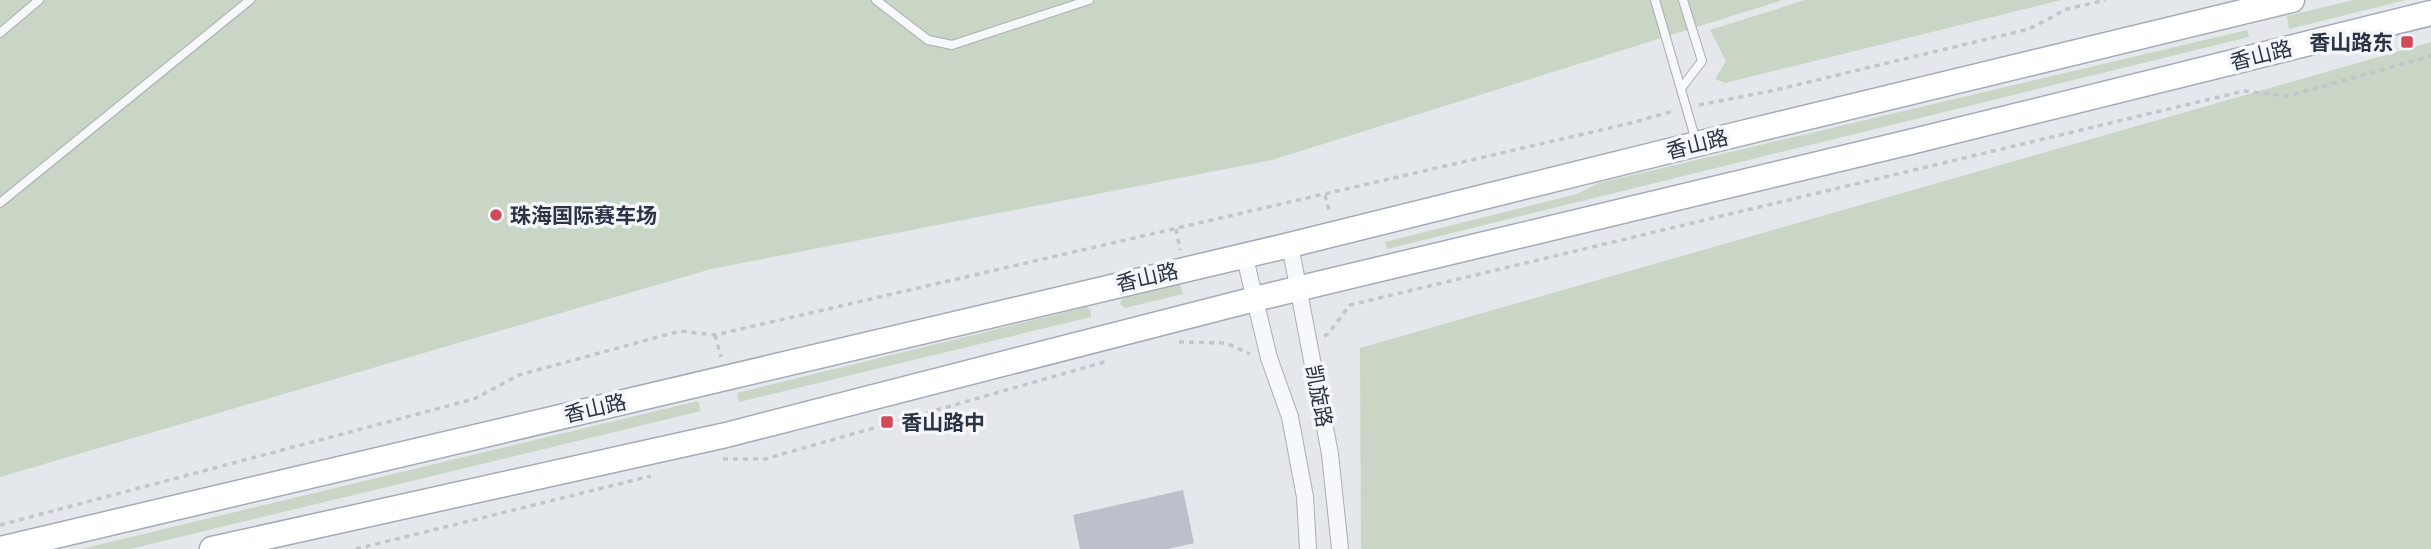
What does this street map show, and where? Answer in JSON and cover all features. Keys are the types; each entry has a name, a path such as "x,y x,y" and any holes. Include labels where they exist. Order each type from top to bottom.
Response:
{"main road":[{"name":"香山路","path":"0,549 1290,245 2292,0"},
{"name":"香山路","path":"212,549 726,435 1255,299 2431,13"}],"street":[{"name":"凯旋路","path":"1290,245 1330,454 1340,549"},
{"name":"凯旋路","path":"1244,254 1269,358 1290,417 1305,497 1308,549"}],"lane":[{"path":"0,33 39,0"},
{"path":"0,203 250,0"},
{"path":"876,0 928,40 952,45 1089,0"},
{"path":"1655,0 1697,144"},
{"path":"1682,87 1702,61 1683,0"}],"path":[{"path":"1771,91 2029,29 2067,9 2106,0"},
{"path":"1328,334 1350,305 2245,91 2288,96 2431,56"},
{"path":"0,525 474,399 519,375 680,331 715,335 1631,123"},
{"path":"1175,342 1226,343 1254,356"},
{"path":"719,459 765,459 1109,361"},
{"path":"356,549 652,476"}],"green space":[{"name":"珠海国际赛车场","path":"0,0 1783,0 1272,160 711,269 0,477"},
{"path":"1805,0 2061,0 1725,83 1715,79 1726,61 1710,30"},
{"path":"2354,0 2406,0 2289,29 2287,16"},
{"path":"2247,30 2249,37 1387,249 1385,242 1577,194 1599,183"},
{"path":"2431,42 2431,549 1361,549 1360,348"},
{"path":"1180,284 1183,294 1125,308 1120,304 1122,299"},
{"path":"1087,307 1091,310 1091,317 739,402 737,393"},
{"path":"698,401 701,411 130,549 81,549"}],"building":[{"path":"1183,490 1194,543 1168,549 1080,549 1073,515"}],"place":[{"name":"香山路东","path":"2407,42"},
{"name":"珠海国际赛车场","path":"496,215"},
{"name":"香山路中","path":"887,422"}]}
